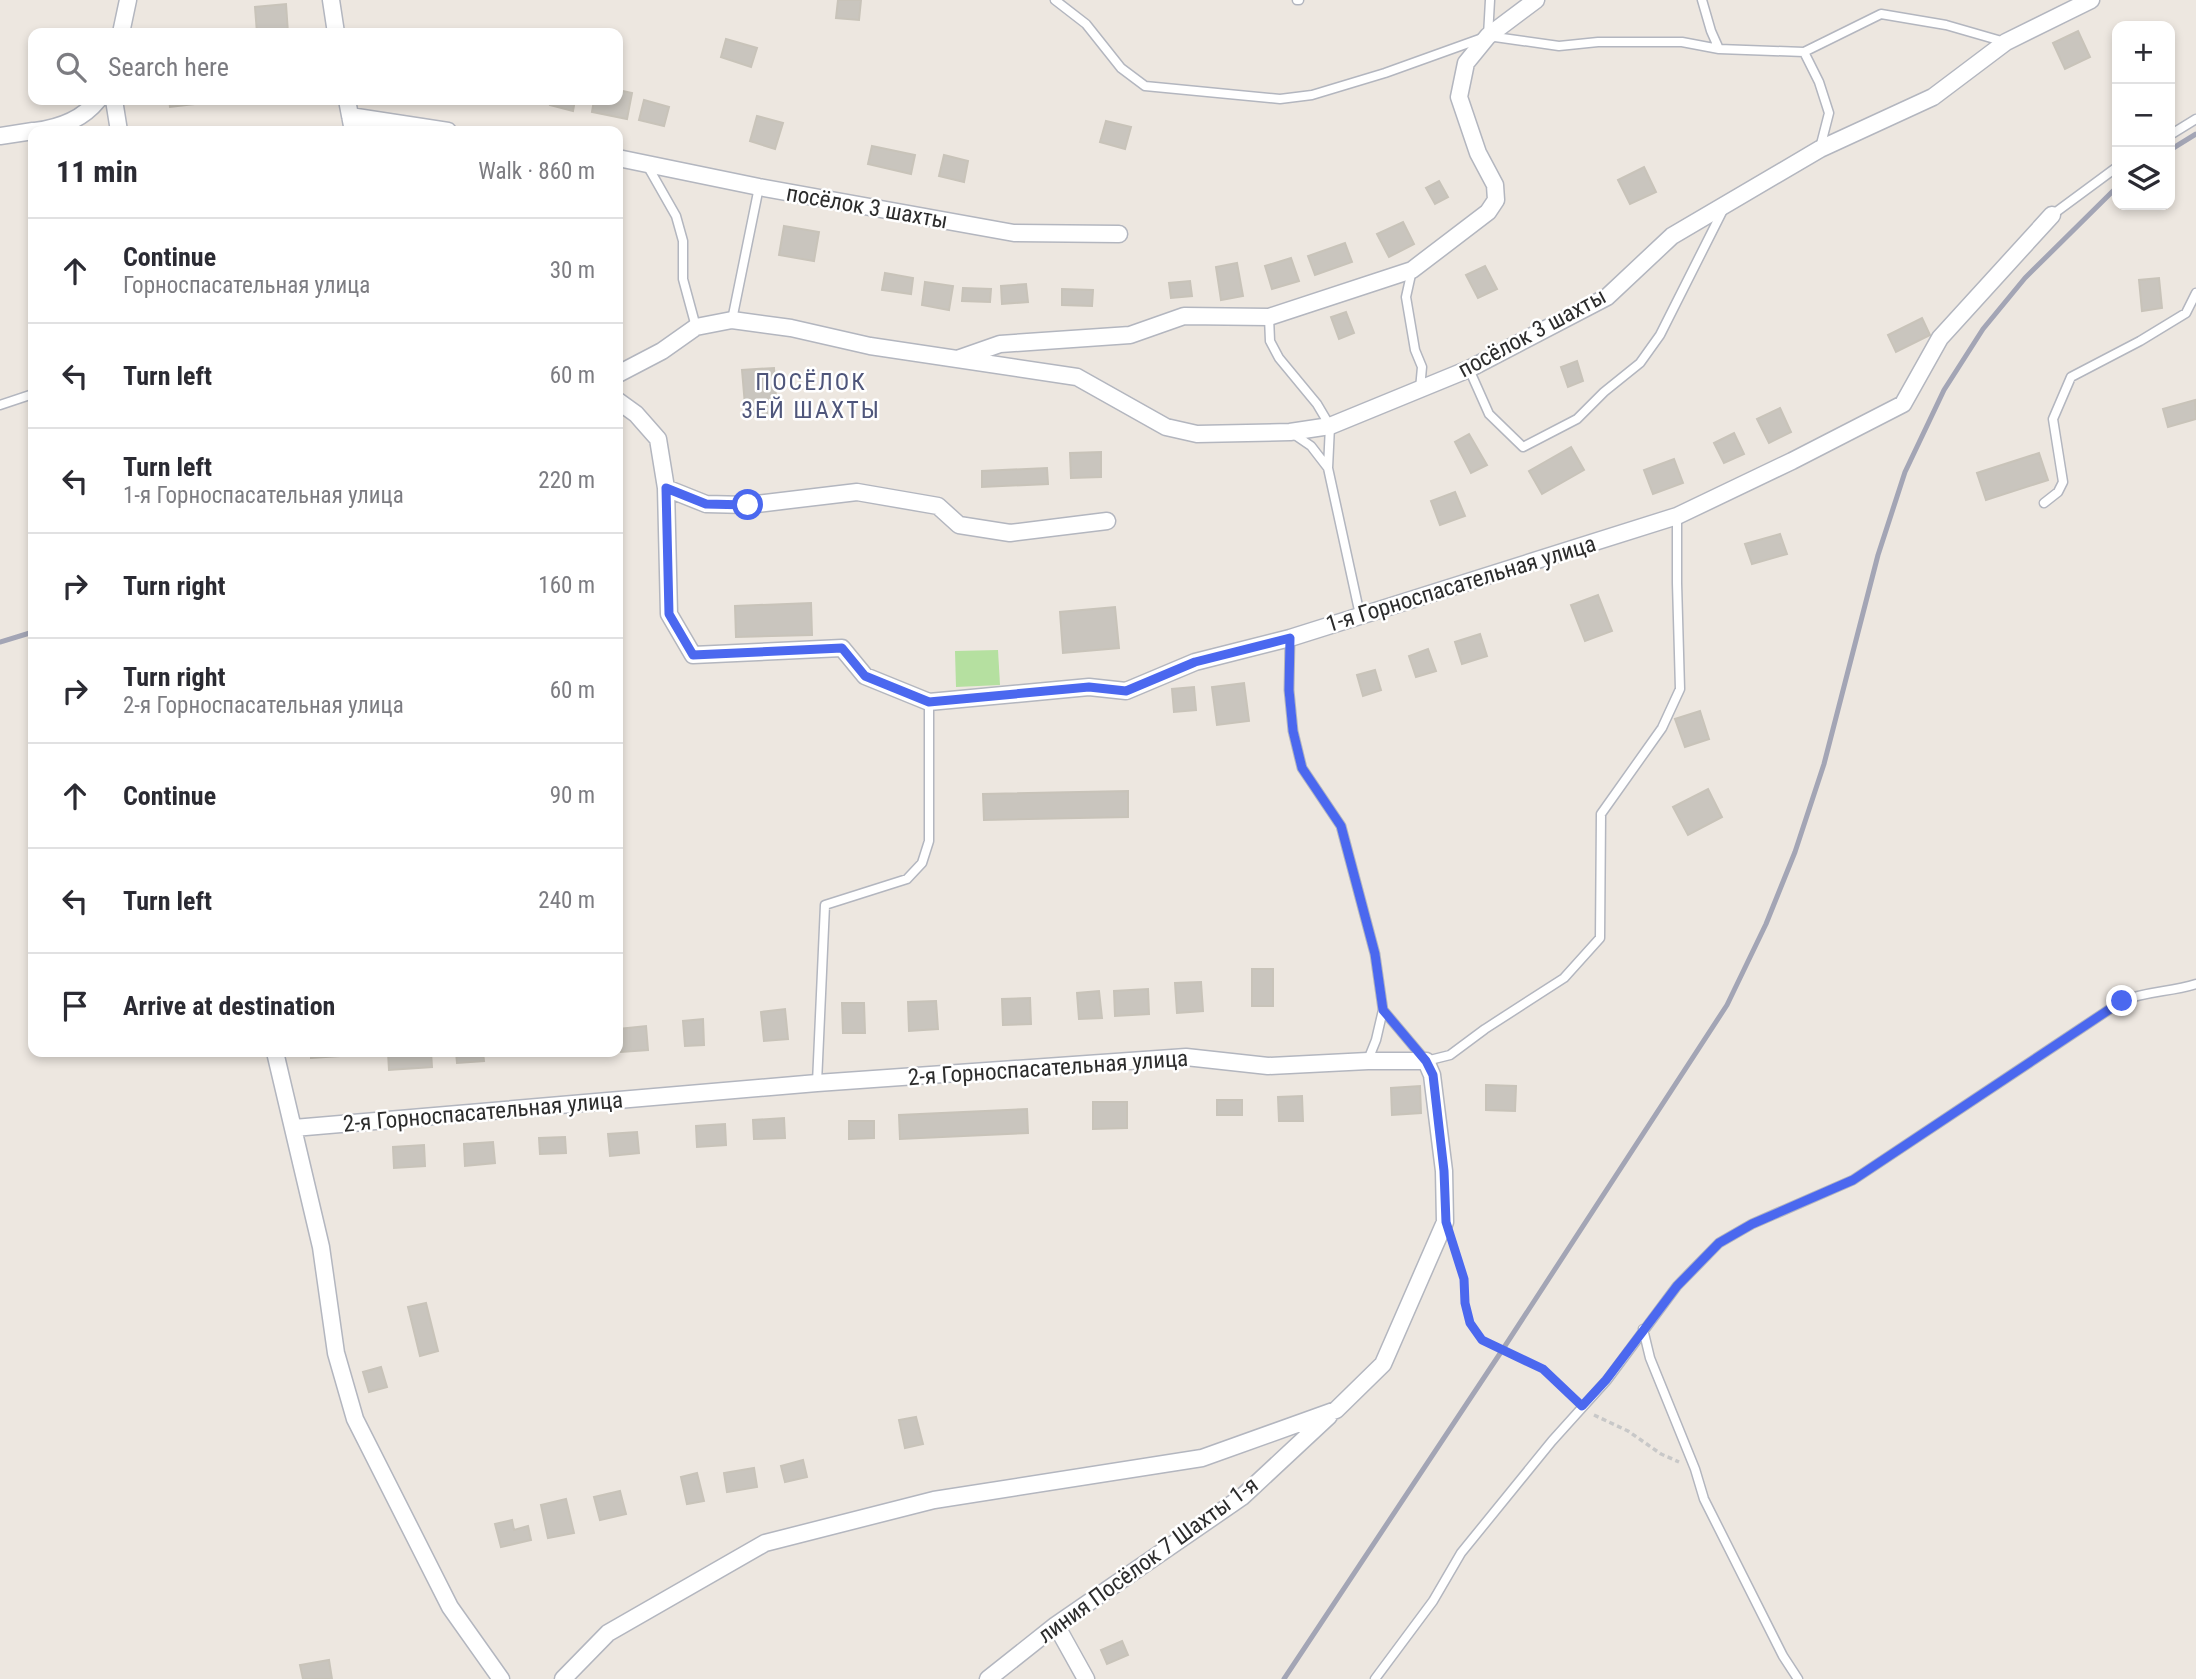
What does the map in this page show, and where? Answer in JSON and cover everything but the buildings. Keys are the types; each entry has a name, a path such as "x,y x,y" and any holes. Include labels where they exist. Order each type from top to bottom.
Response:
{"street":[{"path":"122,28 128,0"},
{"path":"331,0 335,28"},
{"path":"1488,36 1536,0"},
{"name":"посёлок 3 шахты","path":"623,371 662,351 696,327 732,320 791,328 870,346 1077,377 1166,427 1197,434 1290,432 1330,426 1469,369 1607,297 1672,236 1820,149 1933,97 2006,42 2091,0"},
{"name":"посёлок 3 шахты","path":"956,360 1000,344 1130,335 1184,316 1269,317 1412,270 1488,212 1496,200 1495,185 1478,153 1459,97 1466,63 1488,36"},
{"path":"63,126 94,105"},
{"path":"115,105 118,126"},
{"path":"350,116 415,126"},
{"path":"0,136 28,132"},
{"name":"посёлок 3 шахты","path":"623,159 759,187 1014,233 1119,234"},
{"name":"1-я Горноспасательная улица","path":"666,488 669,614 693,655 842,648 865,676 929,702 1089,687 1126,691 1195,662 1290,638 1677,516 1793,461 1903,404 1940,338 2052,215"},
{"path":"623,405 636,414 658,439 666,488 706,504 748,505 857,492 938,506 959,525 1010,533 1107,521"},
{"path":"276,1057 321,1247 336,1353 355,1419 450,1606 501,1679"},
{"name":"2-я Горноспасательная улица","path":"294,1128 817,1083 1186,1057 1268,1066 1426,1061"},
{"path":"563,1679 608,1633 765,1543 934,1500 1202,1458 1336,1410 1383,1364 1446,1222 1443,1157 1433,1075 1426,1061"},
{"name":"линия Посёлок 7 Шахты 1-я","path":"988,1679 1056,1625 1242,1497 1336,1410"},
{"path":"1056,1625 1086,1679"}],"lane":[{"path":"1055,0 1086,24 1121,68 1145,86 1280,99 1312,94 1385,72 1488,36 1559,46 1598,42 1682,42 1719,49 1804,52 1881,13 1947,25 2006,42"},
{"path":"1488,36 1490,0"},
{"path":"1702,0 1719,49"},
{"path":"1804,52 1819,82 1829,113 1820,149"},
{"path":"2175,132 2196,119"},
{"path":"646,162 676,216 683,241 683,279 696,327"},
{"path":"2052,215 2112,171"},
{"path":"732,320 759,187"},
{"path":"1469,369 1489,414 1523,447 1577,418 1604,391 1640,363 1660,335 1727,204"},
{"path":"1412,270 1406,297 1415,350 1422,367 1420,389"},
{"path":"2044,503 2057,492 2063,482 2053,418 2071,377 2186,313 2196,293"},
{"path":"1269,317 1270,341 1274,349 1317,404 1330,426 1328,468 1360,615"},
{"path":"0,405 28,396"},
{"path":"1290,432 1311,446 1328,468"},
{"path":"1383,1010 1426,1061 1450,1055 1564,978 1600,938 1601,814 1661,728 1681,688 1676,583 1677,516"},
{"path":"1290,638 1289,690 1293,731 1302,768 1341,826 1375,954 1383,1010 1368,1061"},
{"path":"817,1083 825,905 907,879 922,863 929,841 929,702"},
{"path":"1375,1679 1433,1601 1461,1553 1606,1380 1677,1286 1719,1243 1752,1224 1853,1180 2122,1001 2142,993 2196,984"},
{"path":"1643,1329 1650,1359 1695,1469 1704,1499 1783,1656 1798,1679"}],"path":[{"path":"1446,1222 1464,1279 1465,1303 1470,1323 1482,1340 1543,1369 1601,1420 1628,1431 1661,1454 1695,1469"}],"green space":[{"path":"998,650 1000,685 956,687 955,651"}],"railway":[{"path":"2175,147 2196,134"},
{"path":"1284,1679 1727,1005 1766,924 1795,852 1824,764 1878,555 1905,472 1944,390 1983,329 2025,278 2112,192"},
{"path":"0,642 28,634"}],"district":[{"name":"ПОСЁЛОК 3ЕЙ ШАХТЫ","path":"811,396"}],"route":[{"path":"748,505 706,504 666,488 669,614 693,655 842,648 865,676 929,702 1089,687 1126,691 1195,662 1290,638 1289,690 1293,731 1302,768 1341,826 1375,954 1383,1010 1426,1061 1433,1075 1444,1171 1446,1222 1464,1279 1465,1303 1470,1323 1482,1340 1543,1369 1582,1406 1606,1380 1677,1286 1719,1243 1752,1224 1853,1180 2122,1001"}]}
